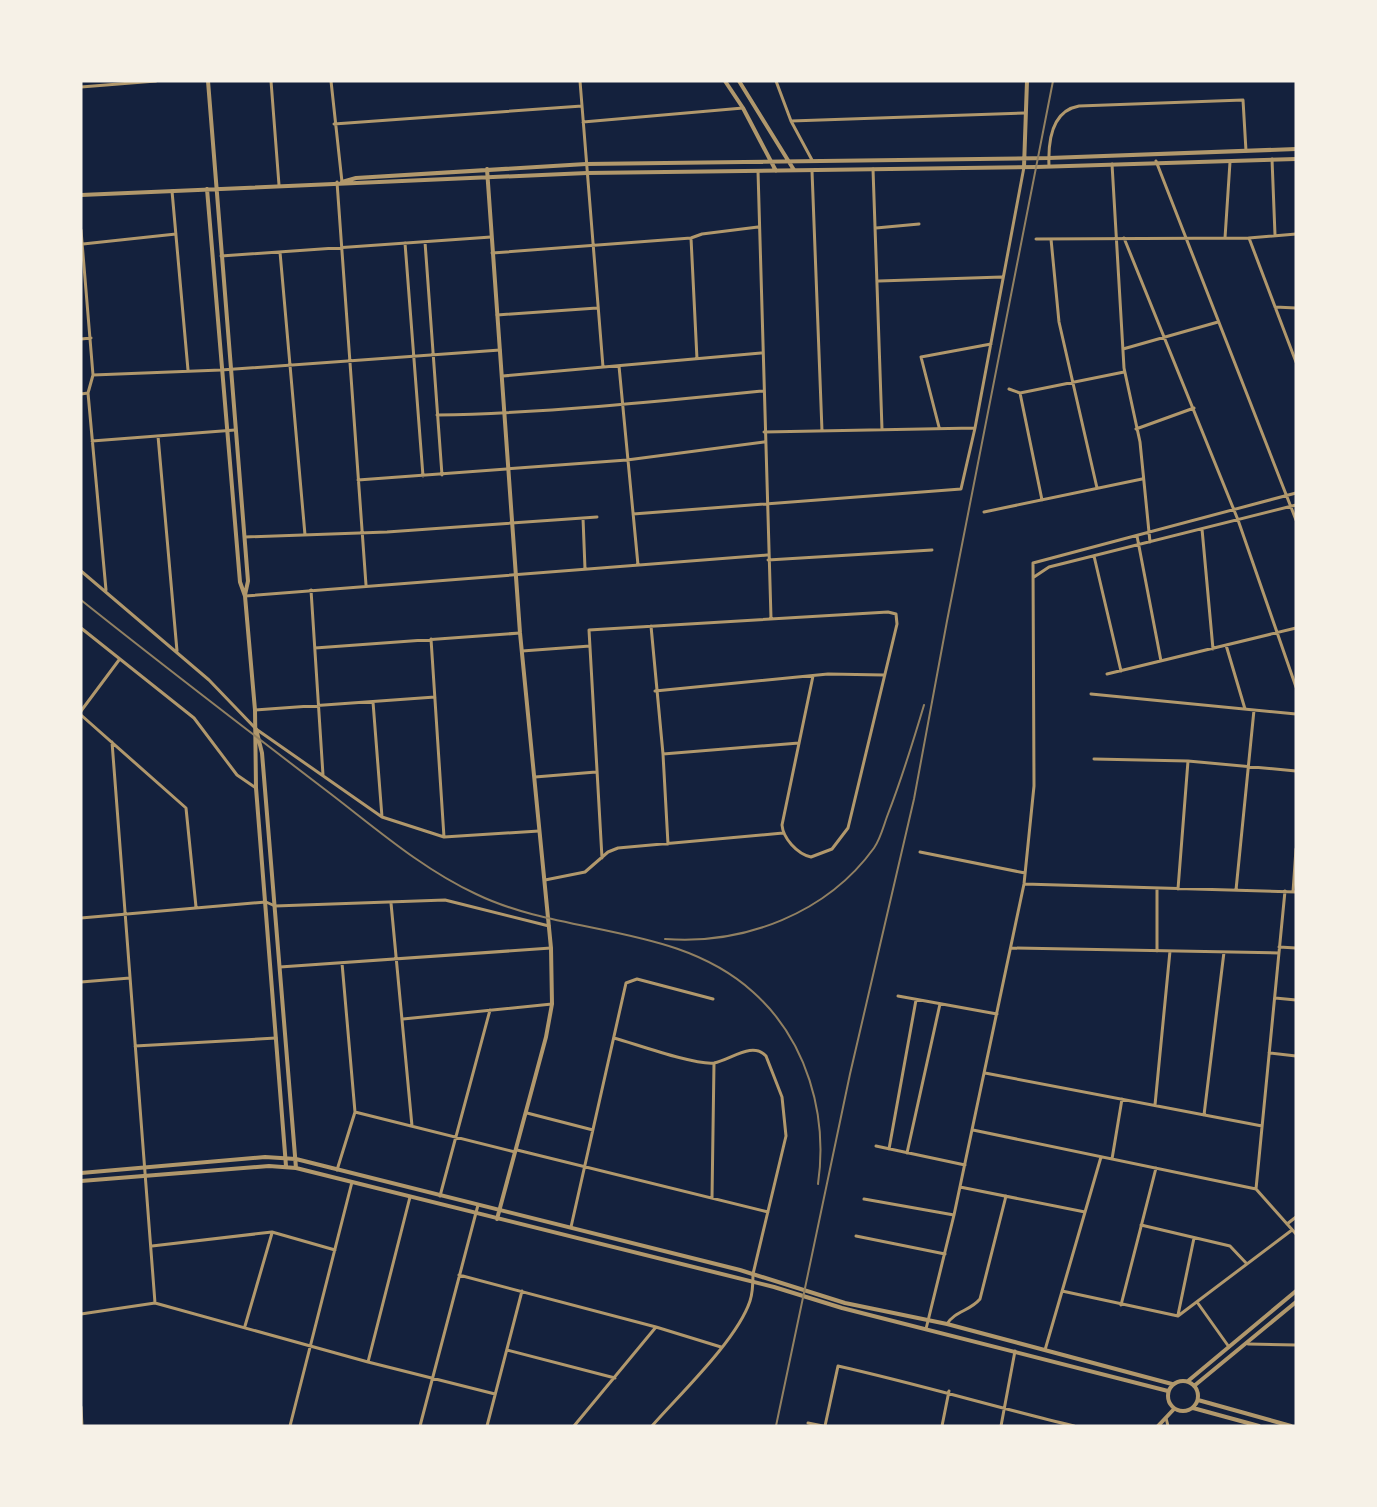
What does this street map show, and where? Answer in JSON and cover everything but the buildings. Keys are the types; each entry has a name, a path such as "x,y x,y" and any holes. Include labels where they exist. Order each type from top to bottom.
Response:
{"street":[{"path":"81,87 156,81"},
{"path":"208,81 248,585 245,596"},
{"path":"271,81 279,185"},
{"path":"331,81 366,585"},
{"path":"580,81 603,367"},
{"path":"725,81 743,108 776,171"},
{"path":"739,81 794,171"},
{"path":"776,81 791,121 812,162"},
{"path":"633,514 766,502 961,489 975,428 1024,167 1028,81"},
{"path":"1050,167 1050,141 1055,126 1066,111 1079,106 1243,100 1246,151"},
{"path":"334,124 582,106"},
{"path":"583,122 743,108"},
{"path":"791,121 1025,113"},
{"path":"339,182 356,178 586,164 1049,158 1296,149"},
{"path":"1272,159 1275,236"},
{"path":"81,195 587,173 1050,167 1156,161 1296,159"},
{"path":"1225,238 1230,160"},
{"path":"1156,161 1296,520"},
{"path":"1112,164 1124,372 1136,429 1150,542"},
{"path":"487,169 520,633 532,777 551,948 552,1004 517,1151 497,1219"},
{"path":"873,169 879,281 882,429"},
{"path":"758,171 767,555 771,618"},
{"path":"812,171 822,431"},
{"path":"207,189 226,431 240,582 245,596 255,710 256,788 286,1166"},
{"path":"172,191 188,370"},
{"path":"876,228 920,224"},
{"path":"492,253 691,238 702,234 758,227"},
{"path":"81,230 93,375 88,393 106,590"},
{"path":"83,244 176,234"},
{"path":"1036,239 1249,238 1296,234"},
{"path":"221,256 491,237"},
{"path":"691,238 697,359"},
{"path":"1124,238 1238,520 1296,687"},
{"path":"1249,238 1296,362"},
{"path":"1051,239 1059,322 1097,488"},
{"path":"424,242 442,475"},
{"path":"405,243 423,476"},
{"path":"280,252 305,534"},
{"path":"879,281 1002,277"},
{"path":"497,315 598,308"},
{"path":"1275,308 1296,308"},
{"path":"1123,349 1218,322"},
{"path":"81,339 91,338"},
{"path":"939,427 921,357 991,344"},
{"path":"93,375 230,370 500,350"},
{"path":"502,376 762,353"},
{"path":"619,366 638,565"},
{"path":"1009,389 1020,393 1124,372"},
{"path":"437,415 505,414 623,406 763,391"},
{"path":"81,394 88,393"},
{"path":"1020,393 1042,500"},
{"path":"1136,429 1194,408"},
{"path":"764,432 975,428"},
{"path":"92,441 235,430"},
{"path":"158,436 177,653"},
{"path":"358,480 509,471 627,460 764,442"},
{"path":"984,512 1142,479"},
{"path":"927,1329 946,1254 1024,884 1034,786 1033,563 1296,493"},
{"path":"1034,577 1049,567 1296,505"},
{"path":"243,537 597,517"},
{"path":"582,518 585,569"},
{"path":"1202,529 1213,649"},
{"path":"1137,536 1161,661"},
{"path":"768,560 933,550"},
{"path":"245,596 767,555"},
{"path":"1094,556 1121,670"},
{"path":"81,571 106,590 220,690 256,729 382,817 444,837 539,831"},
{"path":"311,590 322,775"},
{"path":"602,858 589,630 893,612 898,617 845,833 828,852 811,857 801,854 783,833 782,825 813,676"},
{"path":"651,626 655,691 663,754 668,844"},
{"path":"81,628 194,718 237,775 256,788"},
{"path":"1107,674 1296,628"},
{"path":"315,648 520,633"},
{"path":"431,639 444,837"},
{"path":"1226,645 1245,709"},
{"path":"522,651 590,646"},
{"path":"119,660 81,713 186,808 196,907"},
{"path":"655,691 844,673 884,675"},
{"path":"1091,694 1296,714"},
{"path":"255,710 436,696"},
{"path":"373,701 382,817"},
{"path":"1236,890 1254,710"},
{"path":"256,729 262,753 296,1168"},
{"path":"112,742 155,1303"},
{"path":"663,754 798,743"},
{"path":"1094,759 1188,761 1296,771"},
{"path":"1178,889 1188,761"},
{"path":"532,777 596,772"},
{"path":"545,880 585,872 618,848 783,833"},
{"path":"1024,884 1294,892 1296,849"},
{"path":"920,852 1025,873"},
{"path":"1157,951 1158,888"},
{"path":"1256,1189 1285,891"},
{"path":"81,918 266,902 275,906 451,901 549,926"},
{"path":"391,903 412,1126"},
{"path":"1280,947 1296,948"},
{"path":"280,968 551,948"},
{"path":"1011,948 1279,953"},
{"path":"1155,1105 1170,951"},
{"path":"1204,1115 1224,952"},
{"path":"337,1170 355,1112 342,963"},
{"path":"81,982 130,978"},
{"path":"571,1229 626,983 631,980 713,999"},
{"path":"898,996 997,1014"},
{"path":"1275,998 1296,1000"},
{"path":"889,1149 916,1000"},
{"path":"403,1018 552,1004"},
{"path":"908,1153 940,1004"},
{"path":"440,1196 490,1010"},
{"path":"135,1046 276,1038"},
{"path":"614,1038 714,1063 750,1050 761,1051 766,1056 782,1097 786,1117 785,1146 753,1274 753,1293 746,1313 721,1347 652,1426"},
{"path":"1269,1053 1296,1056"},
{"path":"712,1198 714,1063"},
{"path":"985,1073 1262,1126"},
{"path":"1112,1159 1122,1099"},
{"path":"355,1112 768,1212"},
{"path":"526,1113 593,1130"},
{"path":"973,1130 1256,1189 1296,1234"},
{"path":"876,1146 965,1165"},
{"path":"1045,1350 1101,1157"},
{"path":"81,1173 145,1167 296,1159 753,1274 845,1303 947,1324 1172,1384 1180,1381 1188,1382 1194,1386 1198,1400"},
{"path":"81,1181 286,1166 753,1282 1168,1391"},
{"path":"1121,1305 1156,1168"},
{"path":"290,1426 308,1344 352,1182"},
{"path":"960,1187 1084,1212"},
{"path":"947,1324 953,1316 970,1308 980,1299 1006,1196"},
{"path":"368,1362 410,1197"},
{"path":"864,1199 954,1215"},
{"path":"420,1426 478,1205"},
{"path":"1287,1224 1296,1217"},
{"path":"1141,1226 1230,1246 1247,1264"},
{"path":"1062,1292 1178,1316 1292,1230"},
{"path":"152,1246 272,1232 335,1250"},
{"path":"245,1326 272,1232"},
{"path":"856,1236 946,1254"},
{"path":"1178,1316 1194,1238"},
{"path":"459,1275 656,1327 721,1347"},
{"path":"487,1426 522,1291"},
{"path":"1188,1382 1296,1291"},
{"path":"1197,1302 1230,1348"},
{"path":"1194,1386 1248,1344 1296,1302"},
{"path":"81,1314 155,1303 245,1326 368,1362 495,1394"},
{"path":"574,1426 656,1327"},
{"path":"1248,1344 1296,1345"},
{"path":"507,1350 615,1378"},
{"path":"1001,1426 1016,1351"},
{"path":"808,1423 824,1426 838,1366 949,1391 1004,1409 1074,1426"},
{"path":"1172,1384 1168,1391 1169,1403 1174,1409 1185,1411 1192,1408 1198,1400"},
{"path":"942,1426 949,1391"},
{"path":"1198,1400 1291,1426"},
{"path":"81,1407 82,1426"},
{"path":"1192,1408 1259,1426"},
{"path":"1158,1426 1174,1409"},
{"path":"1166,1418 1168,1426"}],"railway":[{"path":"776,1426 850,1074 914,799 1053,81"},
{"path":"81,600 435,872 476,894 510,908 655,942 690,954 723,970 753,992 772,1011 787,1033 810,1080 820,1132 818,1184"},
{"path":"665,939 725,936 754,930 782,920 808,907 855,871 874,848 880,835 903,773 924,705"}]}
